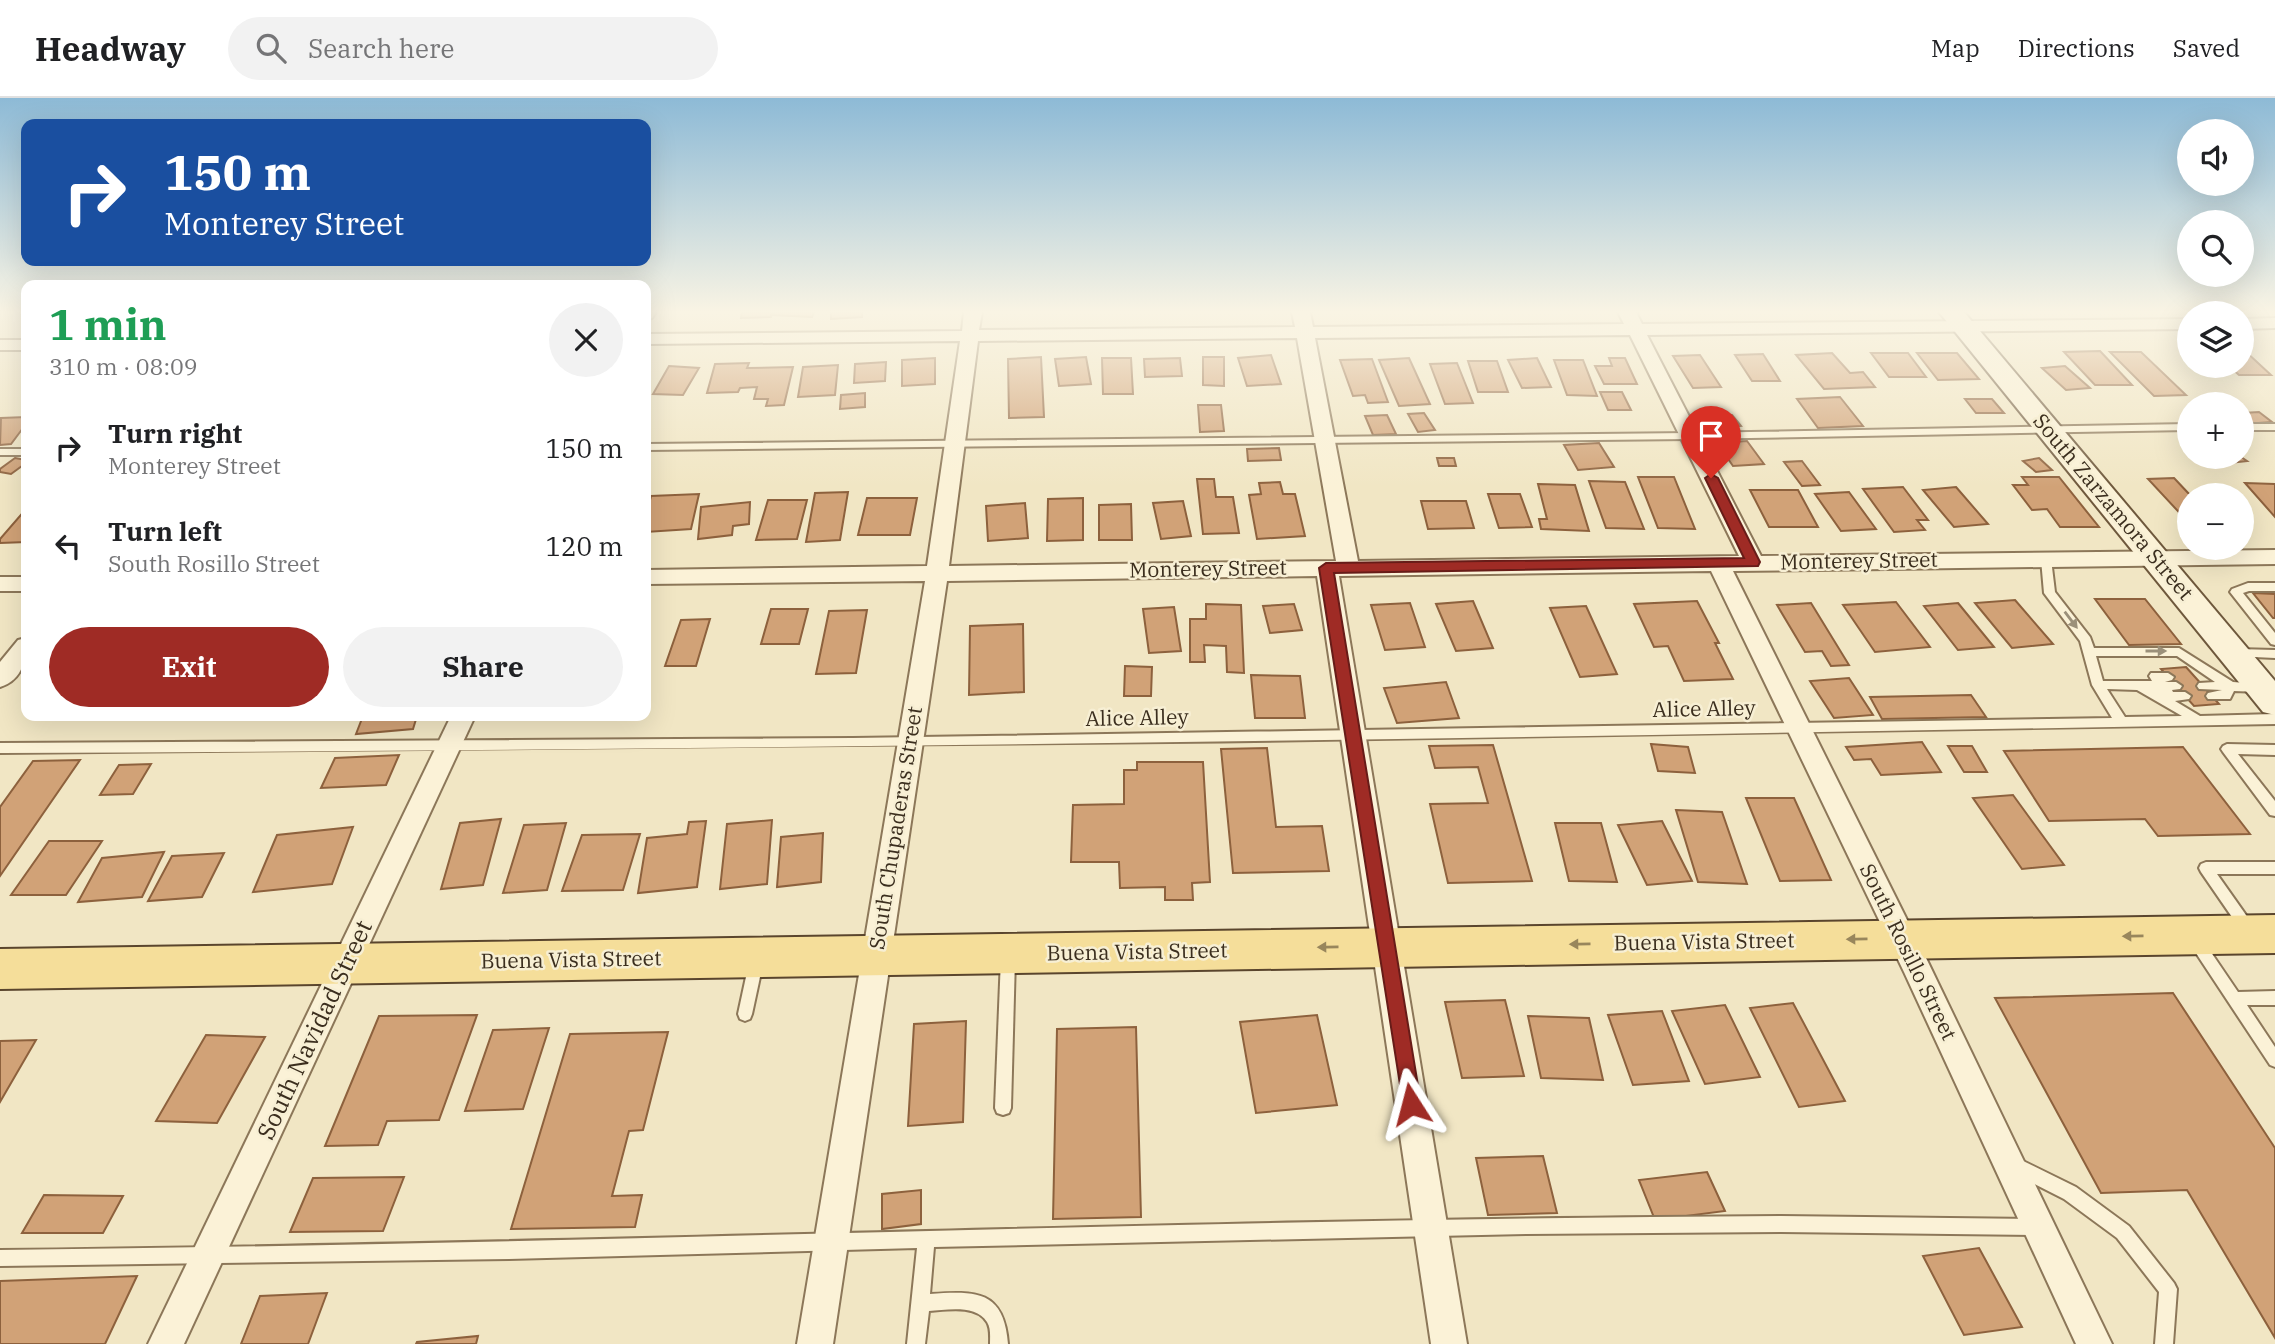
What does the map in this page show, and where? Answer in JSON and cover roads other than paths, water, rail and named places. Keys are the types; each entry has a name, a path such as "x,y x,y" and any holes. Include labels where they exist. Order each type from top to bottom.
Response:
{"main road":[{"name":"South Zarzamora Street","path":"1999,370 2269,696"},
{"name":"Buena Vista Street","path":"0,969 2264,934"}],"street":[{"name":"South Chupaderas Street","path":"814,1344 965,370"},
{"path":"1311,370 1324,439 1355,735 1449,1344"},
{"path":"1656,370 1753,562"},
{"name":"Monterey Street","path":"651,577 2275,557"},
{"name":"South Rosillo Street","path":"1718,563 1903,939 2094,1344"},
{"path":"0,584 21,584"},
{"path":"0,678 21,652"},
{"name":"South Navidad Street","path":"166,1344 461,721"}],"lane":[{"path":"651,447 1690,436 2177,427"},
{"path":"2254,427 2275,427"},
{"path":"0,452 21,452"},
{"path":"2046,559 2050,593 2086,640 2098,685 2121,721"},
{"path":"2275,587 2248,587 2236,592 2275,641"},
{"path":"2088,652 2179,652 2230,686"},
{"path":"2233,653 2275,654"},
{"path":"2193,676 2216,676"},
{"path":"2098,685 2139,686 2169,683 2169,697 2185,696"},
{"path":"2139,686 2197,720"},
{"path":"2203,686 2230,686 2269,696"},
{"path":"2212,696 2226,696 2230,686"},
{"name":"Alice Alley","path":"0,748 448,747 2275,719"},
{"path":"2275,750 2227,750 2275,811"},
{"path":"2264,934 2206,869 2275,868"},
{"path":"2192,936 2275,1060"},
{"path":"1003,1108 1008,954"},
{"path":"745,1014 757,957"},
{"path":"2234,999 2275,998"},
{"path":"2007,1161 2070,1194 2123,1232 2168,1289 2164,1344"},
{"path":"0,1258 208,1258 1431,1228 1795,1225 2039,1227"},
{"path":"916,1344 926,1241"},
{"path":"921,1303 978,1302 991,1312 1000,1326 999,1344"}]}
